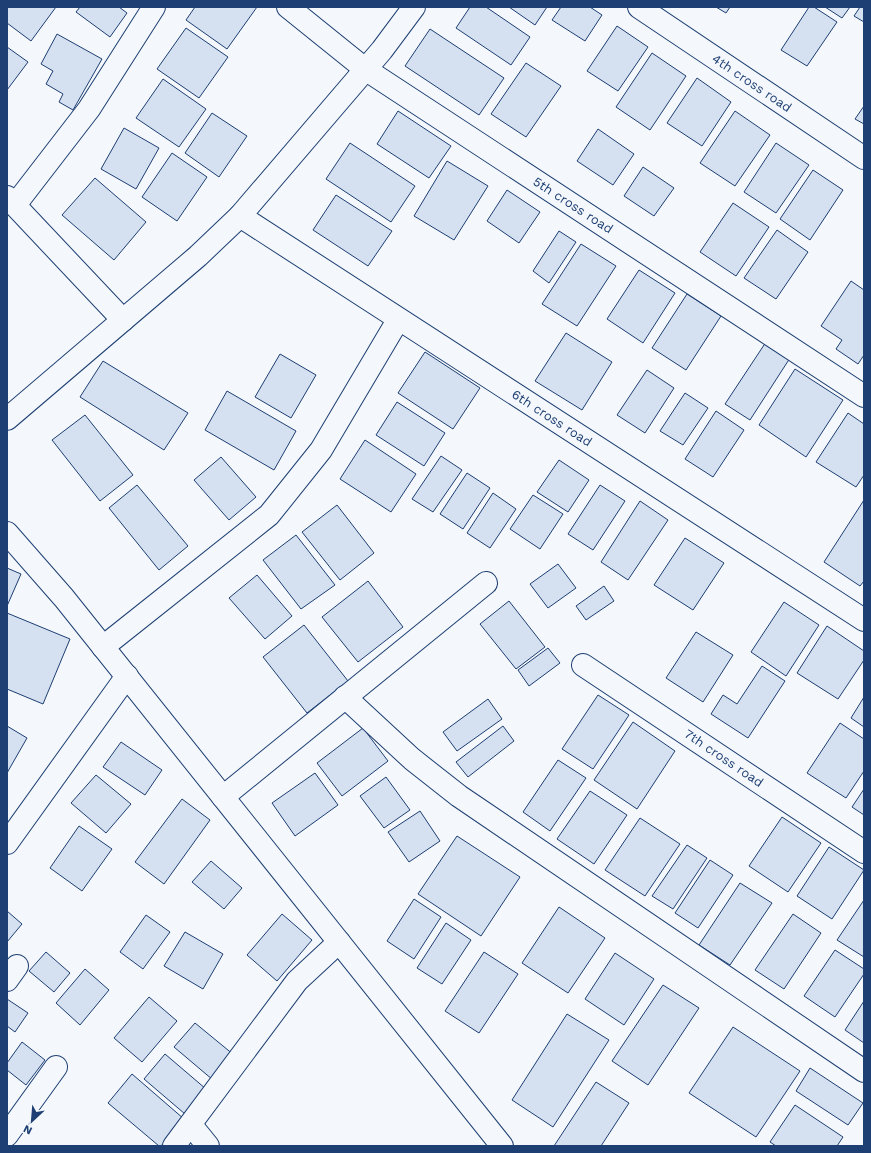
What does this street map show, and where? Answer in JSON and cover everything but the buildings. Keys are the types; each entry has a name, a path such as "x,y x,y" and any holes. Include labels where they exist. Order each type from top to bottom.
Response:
{"street":[{"path":"123,320 11,201 89,109 154,7"},
{"name":"5th cross road","path":"288,7 365,69 864,396"},
{"path":"7,419 198,256 240,216 382,50 414,7"},
{"name":"4th cross road","path":"639,7 864,158"},
{"name":"6th cross road","path":"240,216 398,320 864,620"},
{"path":"103,647 269,515 321,450 398,320"},
{"path":"7,533 64,598 127,676 502,1146"},
{"path":"223,796 486,583"},
{"name":"7th cross road","path":"583,665 864,852"},
{"path":"7,843 127,676"},
{"path":"346,697 412,758 459,796 864,1071"},
{"path":"174,1146 297,981 339,942"},
{"path":"7,1136 56,1067"},
{"path":"191,1125 208,1146"}]}
